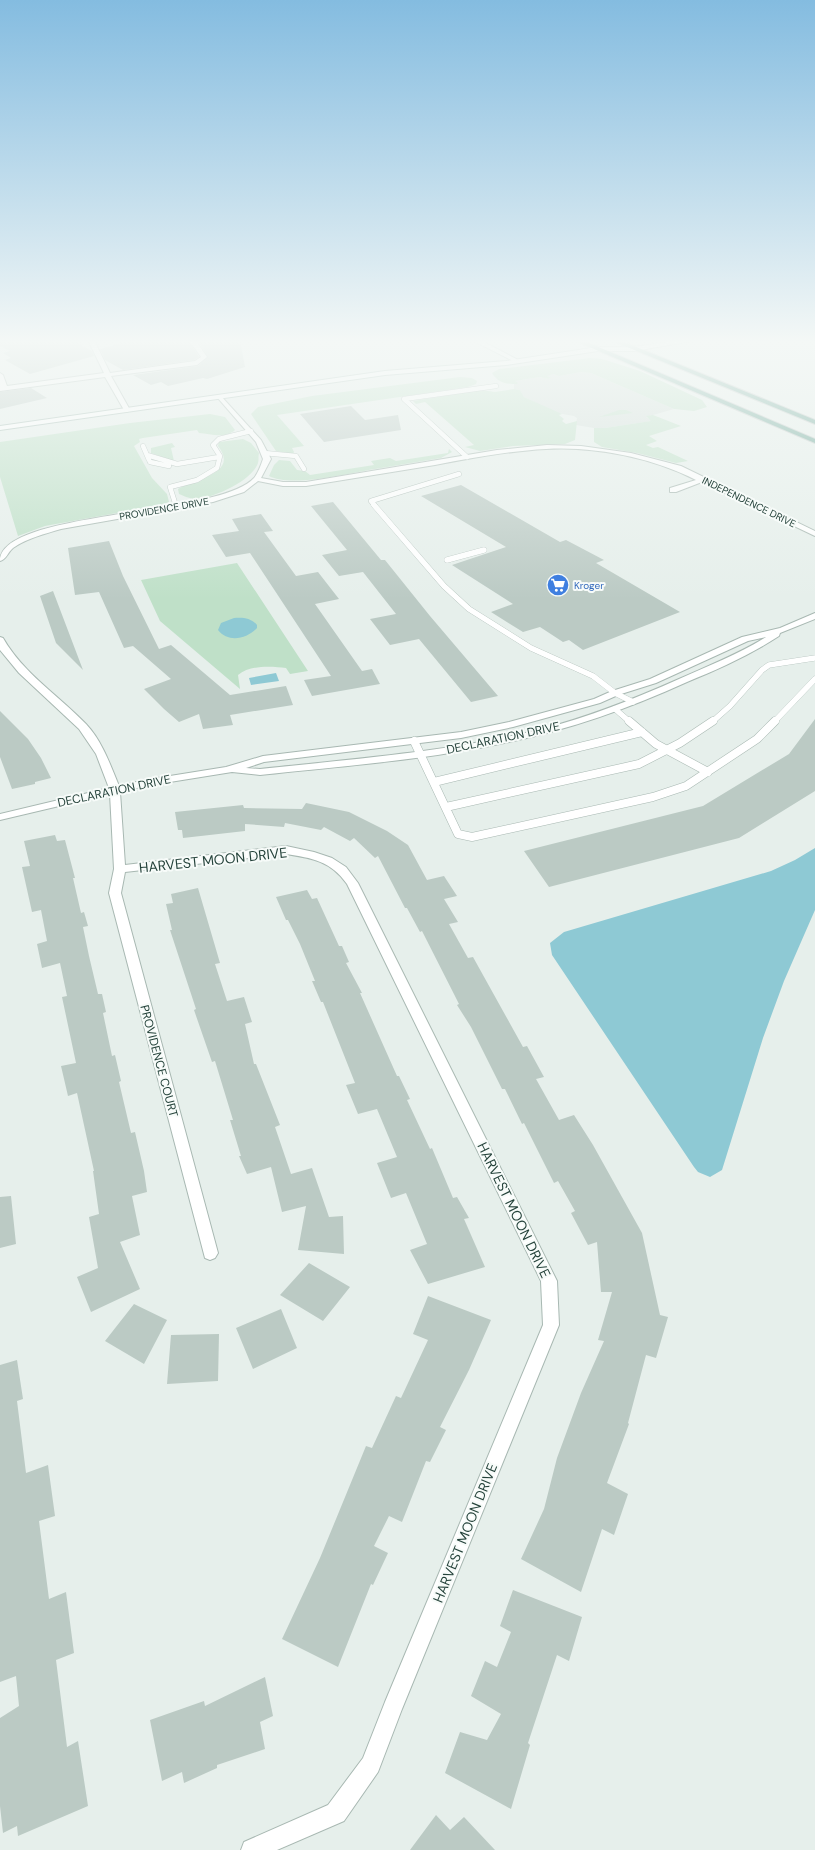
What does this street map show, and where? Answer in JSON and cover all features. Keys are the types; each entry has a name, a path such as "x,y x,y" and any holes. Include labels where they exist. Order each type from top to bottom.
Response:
{"main road":[{"path":"780,426 815,441"}],"street":[{"path":"0,428 12,426"},
{"path":"246,426 259,441 264,453"},
{"name":"INDEPENDENCE DRIVE","path":"257,478 284,484 306,484 519,449 581,448 631,455 678,468 815,534"},
{"name":"PROVIDENCE DRIVE","path":"0,559 10,547 35,534 53,528 213,500 241,490 257,478 266,459 264,453"},
{"path":"673,490 702,480"},
{"name":"DECLARATION DRIVE","path":"0,817 145,783 228,770 264,759 414,741 510,725 597,702 615,693 653,681 745,639 782,630 815,616"},
{"name":"DECLARATION DRIVE","path":"228,770 260,772 421,754 464,748 545,731 615,709 671,686 759,646 782,630"},
{"path":"0,640 2,646 22,671 83,727 101,754 115,790 120,869"},
{"name":"HARVEST MOON DRIVE","path":"120,869 286,850 323,858 341,868 354,888 549,1281 551,1325 395,1702 371,1765 336,1813 252,1850"},
{"name":"PROVIDENCE COURT","path":"120,869 115,893 210,1253"}],"lane":[{"path":"433,426 466,457"},
{"path":"176,507 170,487 197,480 217,468 219,460 213,445 219,439 251,432"},
{"path":"143,446 150,461"},
{"path":"264,453 296,456 304,469"},
{"path":"150,461 177,468 219,460"},
{"path":"150,461 177,464 219,460"},
{"path":"459,474 371,501 444,586 469,609 531,648 593,676 615,693 632,702"},
{"path":"447,560 484,550"},
{"path":"507,633 508,642"},
{"path":"446,807 639,764 667,750 706,726 719,716 762,670 769,665 815,658"},
{"path":"414,741 458,834 472,837 653,796 686,786 757,739 815,679"},
{"path":"615,709 656,744 708,772"},
{"path":"434,782 642,732"}],"shaded area":[{"path":"584,426 616,426 605,428"}],"green space":[{"path":"107,426 232,426 235,430 231,433 222,435 199,433 197,430 139,439 140,442 134,446 152,478 167,494 169,502 161,505 45,526 18,536 0,477 0,442"},
{"path":"259,426 287,426 304,446 292,448 294,452 293,454 276,451"},
{"path":"453,426 576,426 575,440 565,444 513,446 480,451 465,447 474,445"},
{"path":"616,426 680,426 649,436 657,441 646,445 653,448 658,447 688,461 676,463 637,453 602,447 594,442 594,428"},
{"path":"243,439 251,443 259,453 258,463 248,476 230,488 211,496 194,499 179,494 178,489 212,474 219,469 223,463 223,455 218,446 219,442"},
{"path":"172,443 175,447 171,448 174,461 151,453 151,448"},
{"path":"449,449 452,452 441,458 336,476 292,481 269,476 274,465 279,460 290,461 297,470 305,471 310,475 374,465 371,461 390,458 396,461 448,453"},
{"path":"237,563 308,671 290,674 286,668 280,667 248,669 238,675 240,689 160,621 141,580"}],"water":[{"path":"234,618 249,619 257,625 257,628 253,632 243,637 227,637 218,630 221,623"},
{"path":"276,673 279,681 251,685 249,678"},
{"path":"815,848 815,910 784,981 763,1038 722,1170 710,1177 698,1172 694,1167 552,955 550,943 564,932 771,871 795,860"}],"building":[{"path":"311,426 400,426 401,430 324,442"},
{"name":"Kroger","path":"461,485 560,542 566,540 604,560 596,563 680,612 583,650 569,640 563,642 540,627 523,632 491,612 513,604 452,565 506,547 421,496"},
{"path":"333,502 381,560 385,560 498,696 471,702 419,639 390,645 370,619 396,614 363,572 339,576 322,555 347,550 311,506"},
{"path":"261,514 273,531 264,532 296,576 318,572 339,599 315,604 362,671 372,669 380,684 312,696 304,680 331,676 250,553 226,557 212,535 239,531 232,519"},
{"path":"109,541 123,576 159,649 171,645 230,695 286,686 293,705 230,715 233,725 203,729 199,714 179,722 164,709 144,689 171,679 133,646 124,648 99,592 75,595 68,548"},
{"path":"53,591 83,670 56,643 40,596"},
{"path":"0,711 28,739 41,758 51,778 35,782 35,784 12,789 0,757"},
{"path":"815,719 815,791 739,838 549,887 524,851 703,806 789,754"},
{"path":"306,803 349,812 387,831 408,845 427,880 444,876 457,896 444,899 458,922 449,924 468,958 473,957 523,1047 527,1046 544,1077 536,1079 559,1120 574,1115 593,1145 642,1233 660,1315 668,1317 656,1358 646,1355 628,1423 629,1424 607,1483 628,1494 614,1535 602,1529 581,1592 521,1559 544,1509 557,1458 581,1393 604,1341 598,1340 612,1292 601,1292 597,1242 588,1245 571,1213 575,1211 558,1181 554,1183 524,1123 522,1124 505,1089 502,1089 471,1027 457,1005 459,1004 422,931 420,932 407,908 405,908 378,856 375,858 354,838 350,841 324,827 321,830 285,823 284,827 245,824 245,831 183,838 182,830 178,830 175,812 243,805 244,808 302,809"},
{"path":"55,835 57,841 65,840 75,878 73,878 81,913 84,912 88,926 83,927 89,956 98,994 102,994 106,1012 103,1013 112,1056 115,1055 121,1081 119,1082 131,1133 135,1132 147,1192 132,1196 140,1235 120,1242 140,1289 91,1312 77,1277 98,1268 89,1217 99,1214 94,1171 77,1093 68,1096 61,1066 76,1063 62,997 67,996 60,963 42,968 37,944 47,941 41,910 32,912 22,867 30,866 24,841"},
{"path":"198,888 220,963 215,964 227,1001 244,997 252,1022 245,1024 254,1064 256,1064 280,1125 275,1127 291,1174 312,1168 329,1217 343,1216 344,1254 298,1250 306,1206 282,1212 271,1167 247,1174 239,1156 241,1156 230,1120 233,1120 215,1061 212,1062 194,1010 196,1009 170,930 172,930 166,904 173,903 171,894"},
{"path":"307,890 312,899 317,898 339,946 342,946 349,962 346,963 362,993 360,993 397,1076 399,1076 410,1099 407,1100 430,1149 432,1148 453,1198 457,1197 469,1218 464,1219 485,1267 428,1284 410,1250 427,1244 406,1193 391,1198 377,1163 397,1157 377,1109 358,1114 346,1085 355,1083 323,1002 321,1002 312,981 315,981 300,944 288,920 286,920 276,897"},
{"path":"11,1196 16,1244 0,1248 0,1197"},
{"path":"309,1263 350,1287 323,1321 280,1295"},
{"path":"428,1296 491,1320 469,1370 440,1427 446,1430 430,1462 426,1461 402,1522 389,1516 374,1546 388,1553 373,1585 371,1584 338,1667 282,1639 320,1558 366,1446 372,1448 396,1396 401,1398 428,1340 413,1334"},
{"path":"134,1304 167,1320 144,1364 105,1341"},
{"path":"281,1309 297,1348 253,1369 236,1328"},
{"path":"219,1334 218,1381 167,1384 171,1335"},
{"path":"17,1360 23,1399 17,1401 26,1473 48,1465 55,1516 39,1521 49,1599 66,1592 74,1653 56,1660 67,1747 78,1741 88,1806 18,1836 17,1826 3,1833 0,1806 0,1718 19,1706 16,1676 0,1682 0,1365"},
{"path":"513,1590 582,1617 569,1661 557,1655 528,1743 530,1745 511,1809 445,1773 460,1732 487,1740 501,1714 471,1696 485,1661 497,1667 511,1632 500,1626"},
{"path":"265,1677 273,1716 260,1722 265,1749 217,1765 217,1768 184,1783 182,1772 162,1781 150,1720 204,1701 205,1706"},
{"path":"436,1815 450,1830 464,1817 495,1850 410,1850"}],"place":[{"name":"Kroger","path":"558,585"}]}
